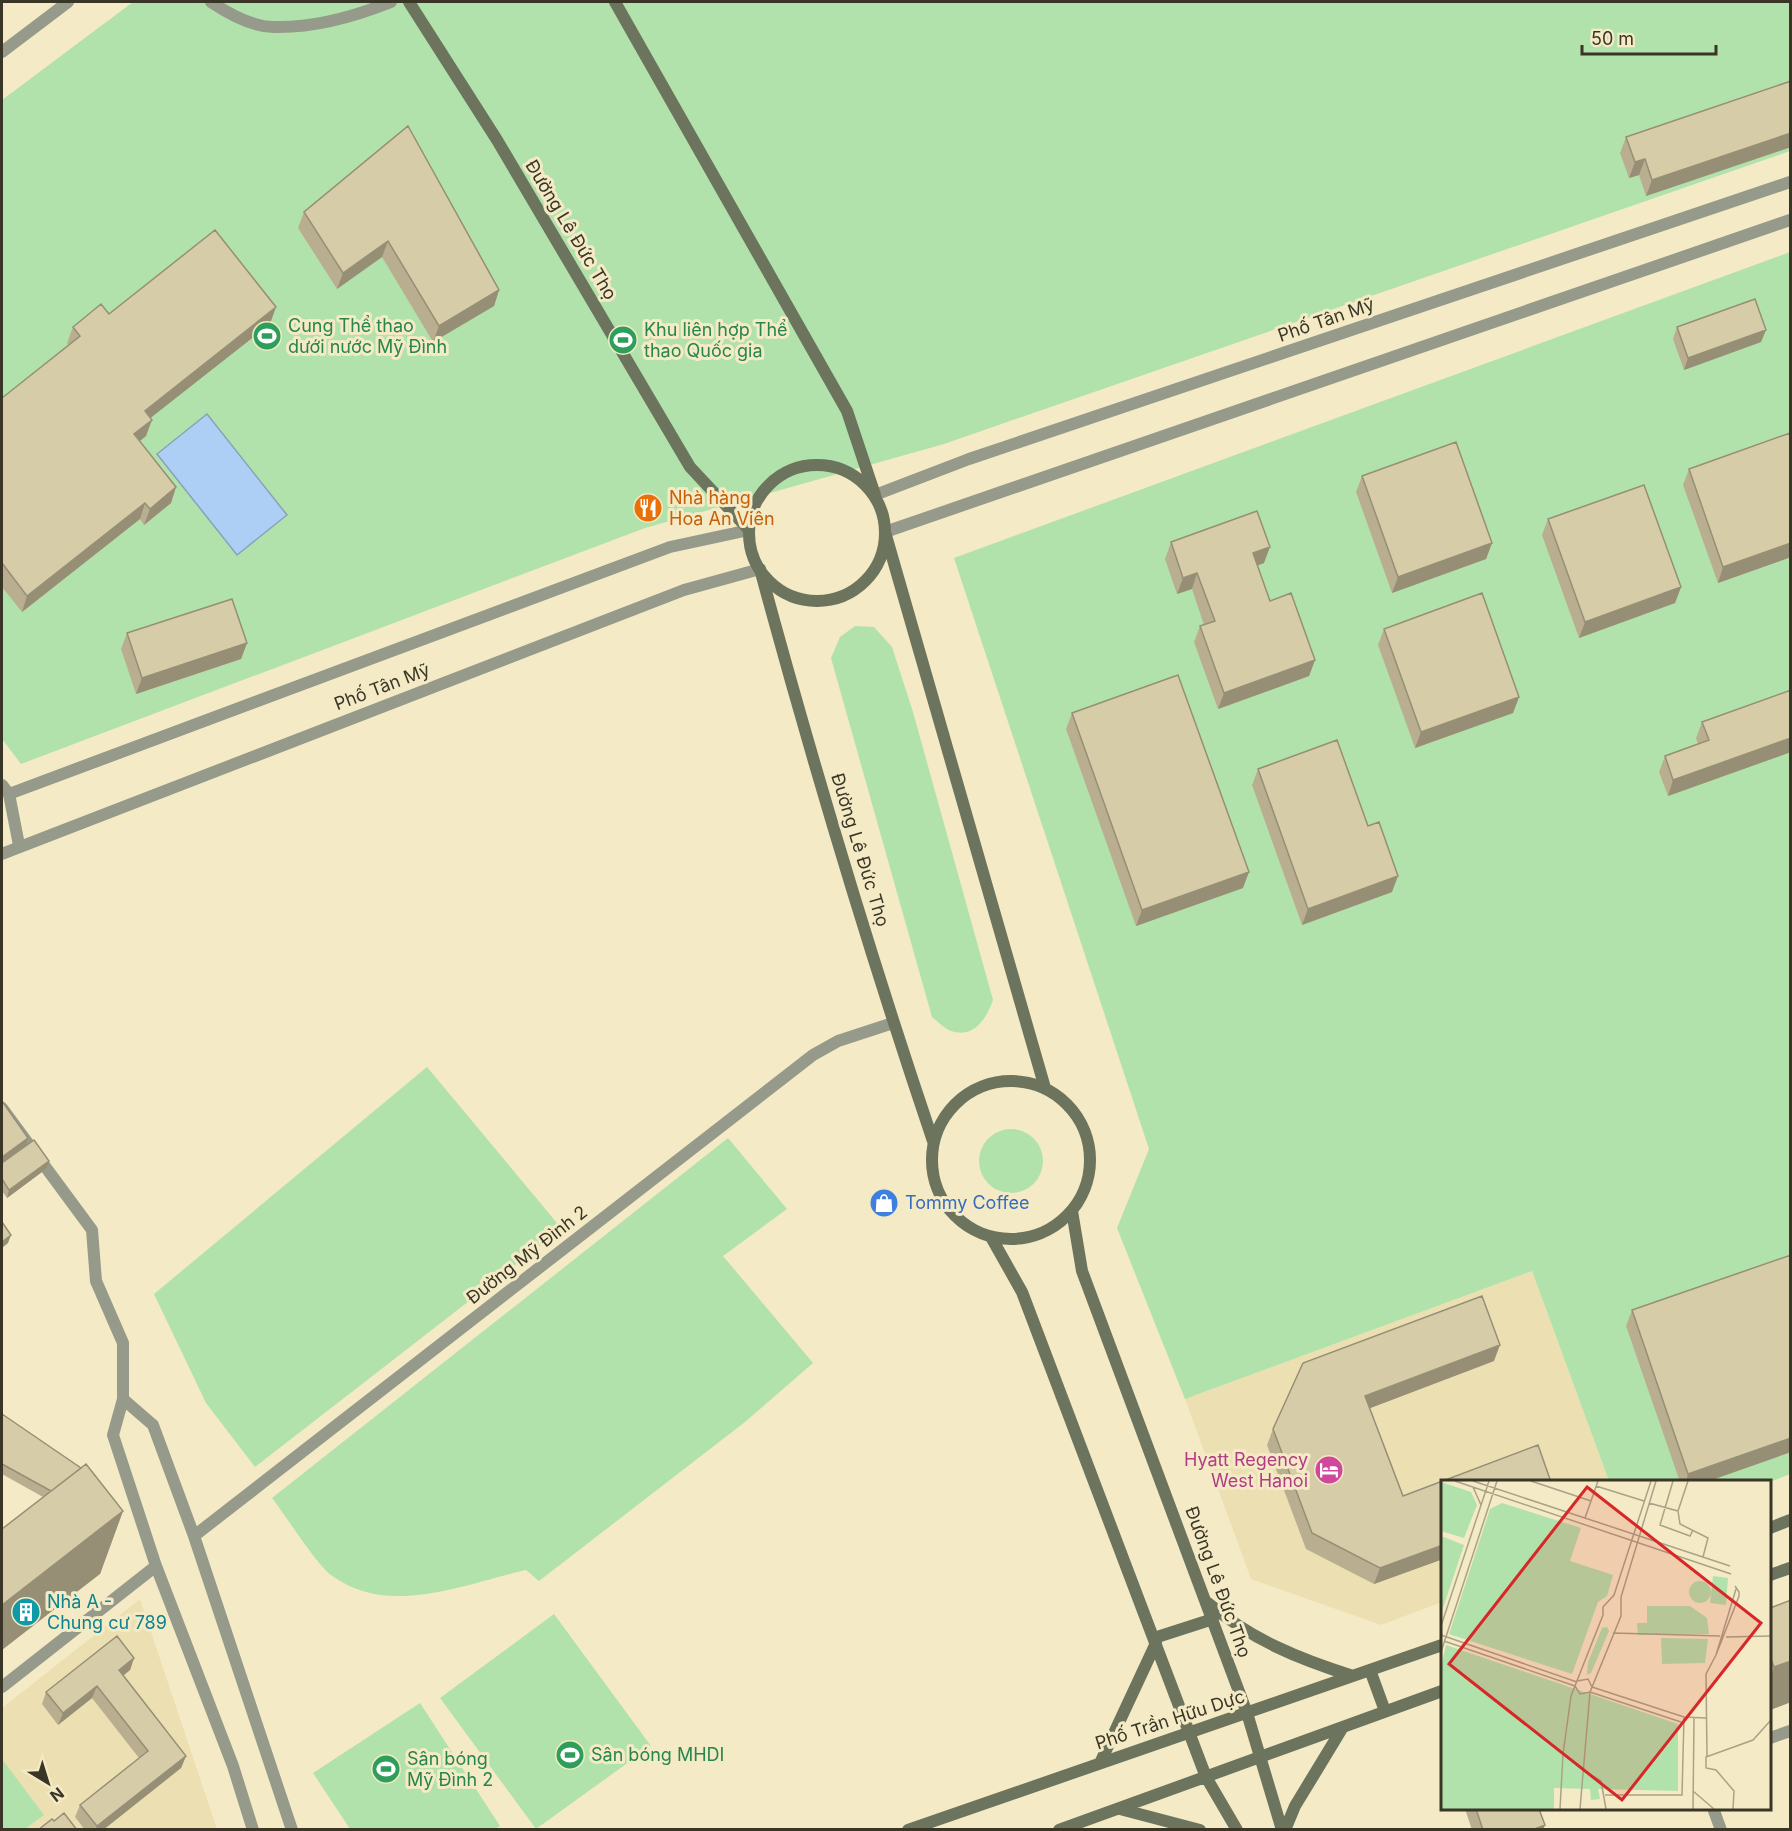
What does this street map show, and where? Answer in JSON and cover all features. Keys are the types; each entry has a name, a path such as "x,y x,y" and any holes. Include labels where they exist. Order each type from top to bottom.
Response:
{"main road":[{"name":"Đường Lê Đức Thọ","path":"409,2 497,141 690,467 749,530"},
{"path":"615,2 847,411 874,495 885,520 886,542 879,564 865,582 846,595 825,601 802,600 781,591 764,576 753,557 749,530 752,512 762,492 779,476 799,466 822,464 844,469 864,481 874,495"},
{"path":"885,531 1045,1088"},
{"name":"Đường Lê Đức Thọ","path":"760,569 788,676 893,1023 933,1141"},
{"path":"1004,1081 1025,1082 1045,1088 1060,1097 1079,1117 1089,1143 1091,1167 1085,1191 1072,1211 1049,1230 1021,1239 991,1238 961,1221 939,1195 933,1173 933,1141 950,1110 965,1096 983,1086 1004,1081"},
{"name":"Đường Lê Đức Thọ","path":"1072,1211 1082,1271 1248,1713 1283,1830"},
{"path":"991,1238 1022,1292 1206,1777 1237,1830"},
{"path":"1771,1528 1791,1520"},
{"path":"1771,1575 1791,1568"},
{"path":"1207,1603 1245,1632 1270,1646 1302,1660 1353,1676"},
{"path":"1101,1761 1155,1641 1213,1618"},
{"name":"Phố Trần Hữu Dực","path":"908,1830 1101,1761 1441,1646"},
{"path":"1370,1670 1385,1711"},
{"path":"1059,1830 1441,1692"},
{"path":"1283,1830 1343,1727"},
{"path":"1119,1809 1200,1830"}],"street":[{"path":"2,52 68,2"},
{"path":"211,2 235,17 273,28 354,17 391,2"},
{"name":"Phố Tân Mỹ","path":"874,495 981,455 1791,182"},
{"path":"885,531 1791,220"},
{"name":"Phố Tân Mỹ","path":"5,789 665,548 749,530"},
{"name":"Phố Tân Mỹ","path":"2,854 19,845 684,590 760,569"},
{"path":"5,789 19,845"},
{"name":"Đường Mỹ Đình 2","path":"194,1536 813,1055 837,1041 893,1023"},
{"path":"2,1108 92,1230 96,1281 123,1343 123,1399 113,1436 156,1566 233,1766 253,1830"},
{"path":"123,1399 153,1425 194,1536 292,1830"},
{"path":"2,1687 156,1566"},
{"path":"1771,1738 1791,1731"},
{"path":"1713,1810 1721,1830"}],"shaded area":[{"path":"1532,1271 1609,1480 1441,1480 1441,1602 1381,1625 1251,1579 1185,1399"},
{"path":"140,1599 217,1829 2,1830 2,1708"}],"green space":[{"name":"Khu liên hợp Thể thao Quốc gia","path":"133,2 1790,2 1790,151 944,444 645,528 21,764 2,739 2,100"},
{"path":"1790,252 1790,1474 1771,1482 1609,1480 1532,1271 1185,1399 1117,1228 1149,1149 954,558"},
{"path":"855,626 874,627 892,647 913,712 993,1000 979,1025 967,1032 951,1031 932,1017 831,658 840,637"},
{"path":"427,1067 562,1229 255,1467 206,1403 154,1294"},
{"path":"1011,1129 1023,1131 1034,1138 1041,1149 1043,1161 1041,1173 1034,1184 1023,1191 1011,1193 999,1191 988,1184 981,1173 979,1161 981,1149 988,1138 999,1131"},
{"path":"728,1138 787,1209 723,1256 813,1363 745,1422 539,1581 526,1570 452,1589 401,1596 377,1594 353,1588 331,1575 309,1551 272,1498"},
{"path":"554,1614 651,1746 536,1829 440,1698"},
{"name":"Sân bóng Mỹ Đình 2","path":"420,1703 500,1826 495,1829 350,1829 313,1773"},
{"path":"2,1759 44,1815 25,1829 2,1829"}],"water":[{"path":"207,414 287,515 237,555 157,454"}],"building":[{"path":"1791,81 1791,133 1652,180 1645,159 1635,162 1626,137"},
{"path":"408,126 499,290 439,326 388,241 343,273 304,212"},
{"path":"215,230 276,307 145,411 152,420 134,434 176,487 150,509 145,503 27,596 2,563 2,398 80,336 73,327 101,304 109,314"},
{"path":"1755,299 1766,330 1688,358 1677,327"},
{"path":"1790,433 1791,543 1723,567 1689,469"},
{"path":"1456,442 1492,543 1398,577 1362,476"},
{"path":"1644,485 1681,587 1585,622 1548,519"},
{"path":"1257,511 1270,547 1253,553 1270,601 1291,593 1315,660 1224,693 1200,626 1215,621 1197,573 1183,578 1171,542"},
{"path":"1482,593 1519,697 1421,732 1384,629"},
{"path":"232,599 247,643 142,678 127,633"},
{"path":"1178,675 1249,872 1142,910 1072,713"},
{"path":"1791,690 1791,738 1673,780 1665,756 1709,740 1702,722"},
{"path":"1337,740 1368,826 1379,822 1398,876 1308,909 1258,769"},
{"path":"2,1101 28,1138 2,1157"},
{"path":"34,1140 49,1161 9,1190 2,1179 2,1163"},
{"path":"2,1222 11,1235 2,1242"},
{"path":"1791,1255 1791,1438 1688,1474 1632,1310"},
{"name":"Hyatt Regency West Hanoi","path":"1482,1296 1500,1345 1365,1396 1403,1496 1441,1482 1441,1546 1380,1568 1312,1533 1273,1429 1303,1363"},
{"path":"2,1414 81,1468 51,1491 2,1464"},
{"name":"Hyatt Regency West Hanoi","path":"1538,1445 1550,1480 1445,1480"},
{"path":"86,1464 123,1511 2,1605 2,1529"},
{"path":"1791,1600 1791,1661 1774,1667 1771,1659 1771,1608"},
{"path":"117,1636 134,1658 119,1670 186,1756 97,1826 80,1805 148,1751 97,1686 63,1713 46,1692"},
{"path":"1476,1810 1539,1810 1545,1825 1532,1830 1483,1830"},
{"path":"64,1813 77,1830 38,1830 52,1819 54,1821"}],"place":[{"name":"Cung Thể thao dưới nước Mỹ Đình","path":"267,336"},
{"name":"Khu liên hợp Thể thao Quốc gia","path":"623,340"},
{"name":"Nhà hàng Hoa An Viên","path":"648,508"},
{"name":"Tommy Coffee","path":"884,1203"},
{"name":"Hyatt Regency West Hanoi","path":"1329,1470"},
{"name":"Nhà A - Chung cư 789","path":"26,1612"},
{"name":"Sân bóng MHDI","path":"570,1755"},
{"name":"Sân bóng Mỹ Đình 2","path":"386,1769"}]}
